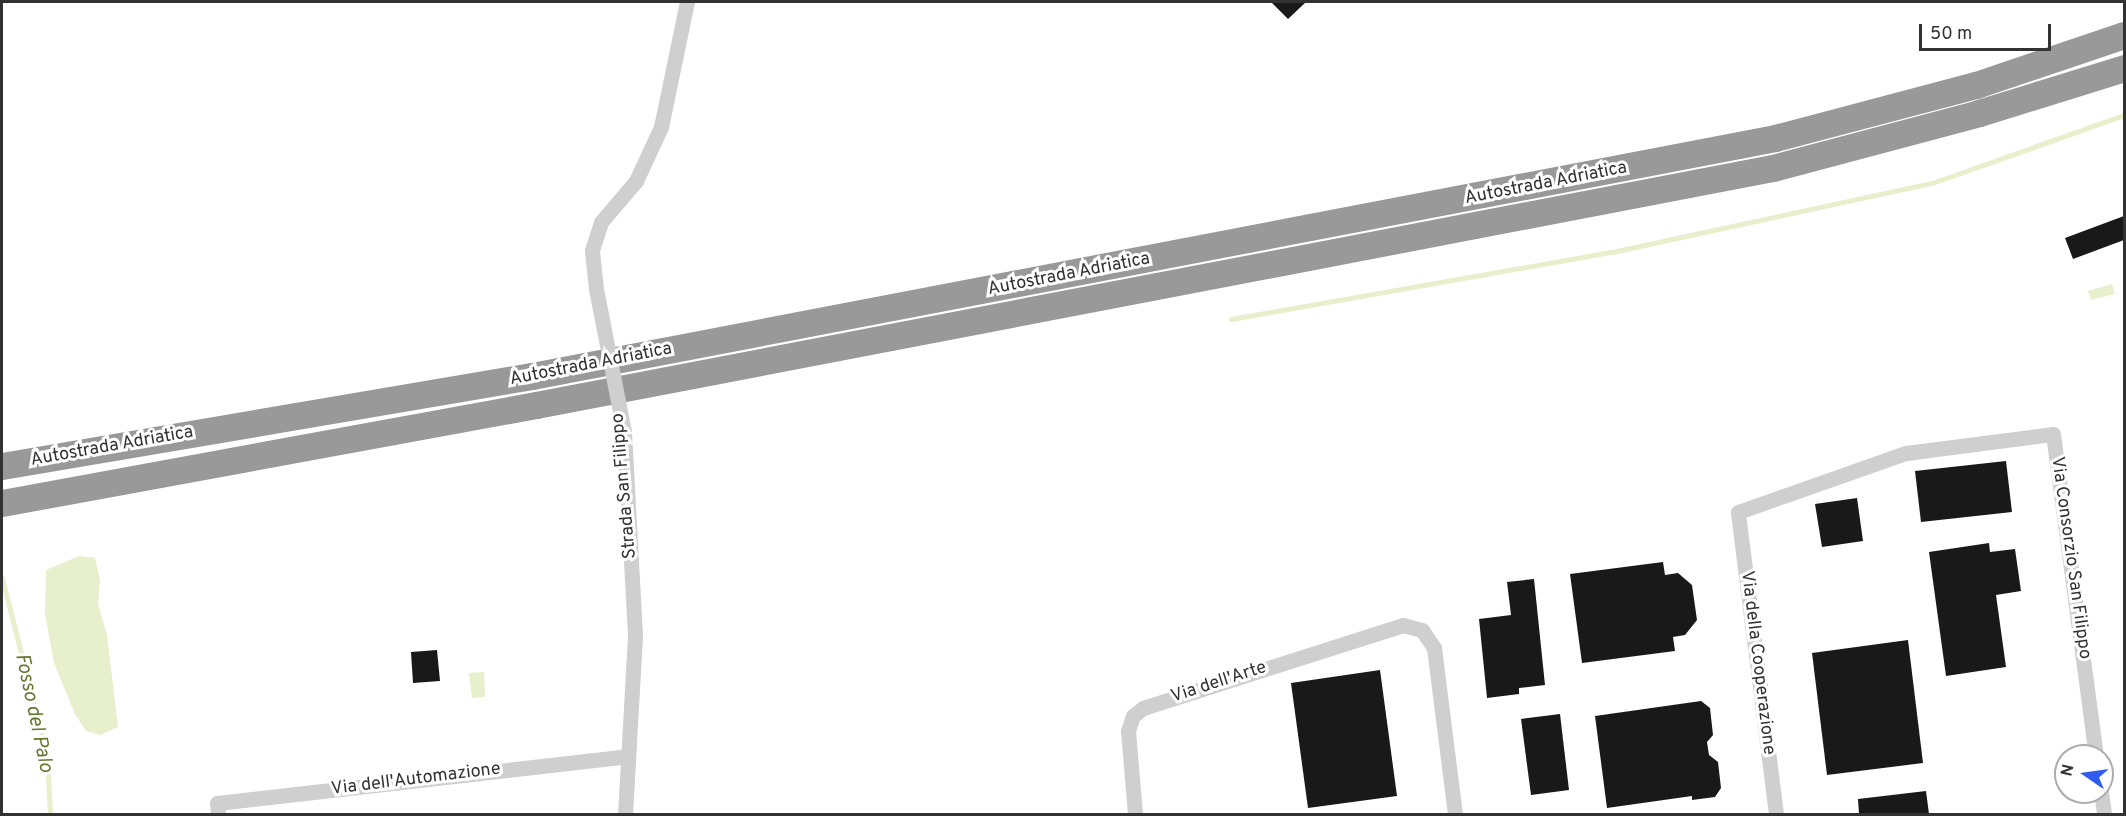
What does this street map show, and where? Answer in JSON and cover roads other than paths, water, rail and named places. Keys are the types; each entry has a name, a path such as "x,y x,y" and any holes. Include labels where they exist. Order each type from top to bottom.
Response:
{"highway":[{"name":"Autostrada Adriatica","path":"2,466 532,376 1764,140 1976,85 2124,35"},
{"name":"Autostrada Adriatica","path":"2,502 536,405 1773,168 1979,113 2124,68"}],"street":[{"name":"Strada San Filippo","path":"625,814 634,636 624,432 596,289 592,250 601,222 636,181 661,127 687,2"},
{"name":"Via Consorzio San Filippo","path":"1738,512 1906,453 2053,434 2094,744"},
{"name":"Via della Cooperazione","path":"1738,512 1776,814"},
{"name":"Via dell'Arte","path":"1135,814 1128,731 1134,716 1143,708 1403,625 1422,630 1434,648 1455,814"},
{"name":"Via dell'Automazione","path":"218,814 217,803 627,756"}],"waterway":[{"path":"1231,319 1612,252 1932,183 2124,115"},
{"name":"Fosso del Palo","path":"2,578 47,756 50,814"}]}
